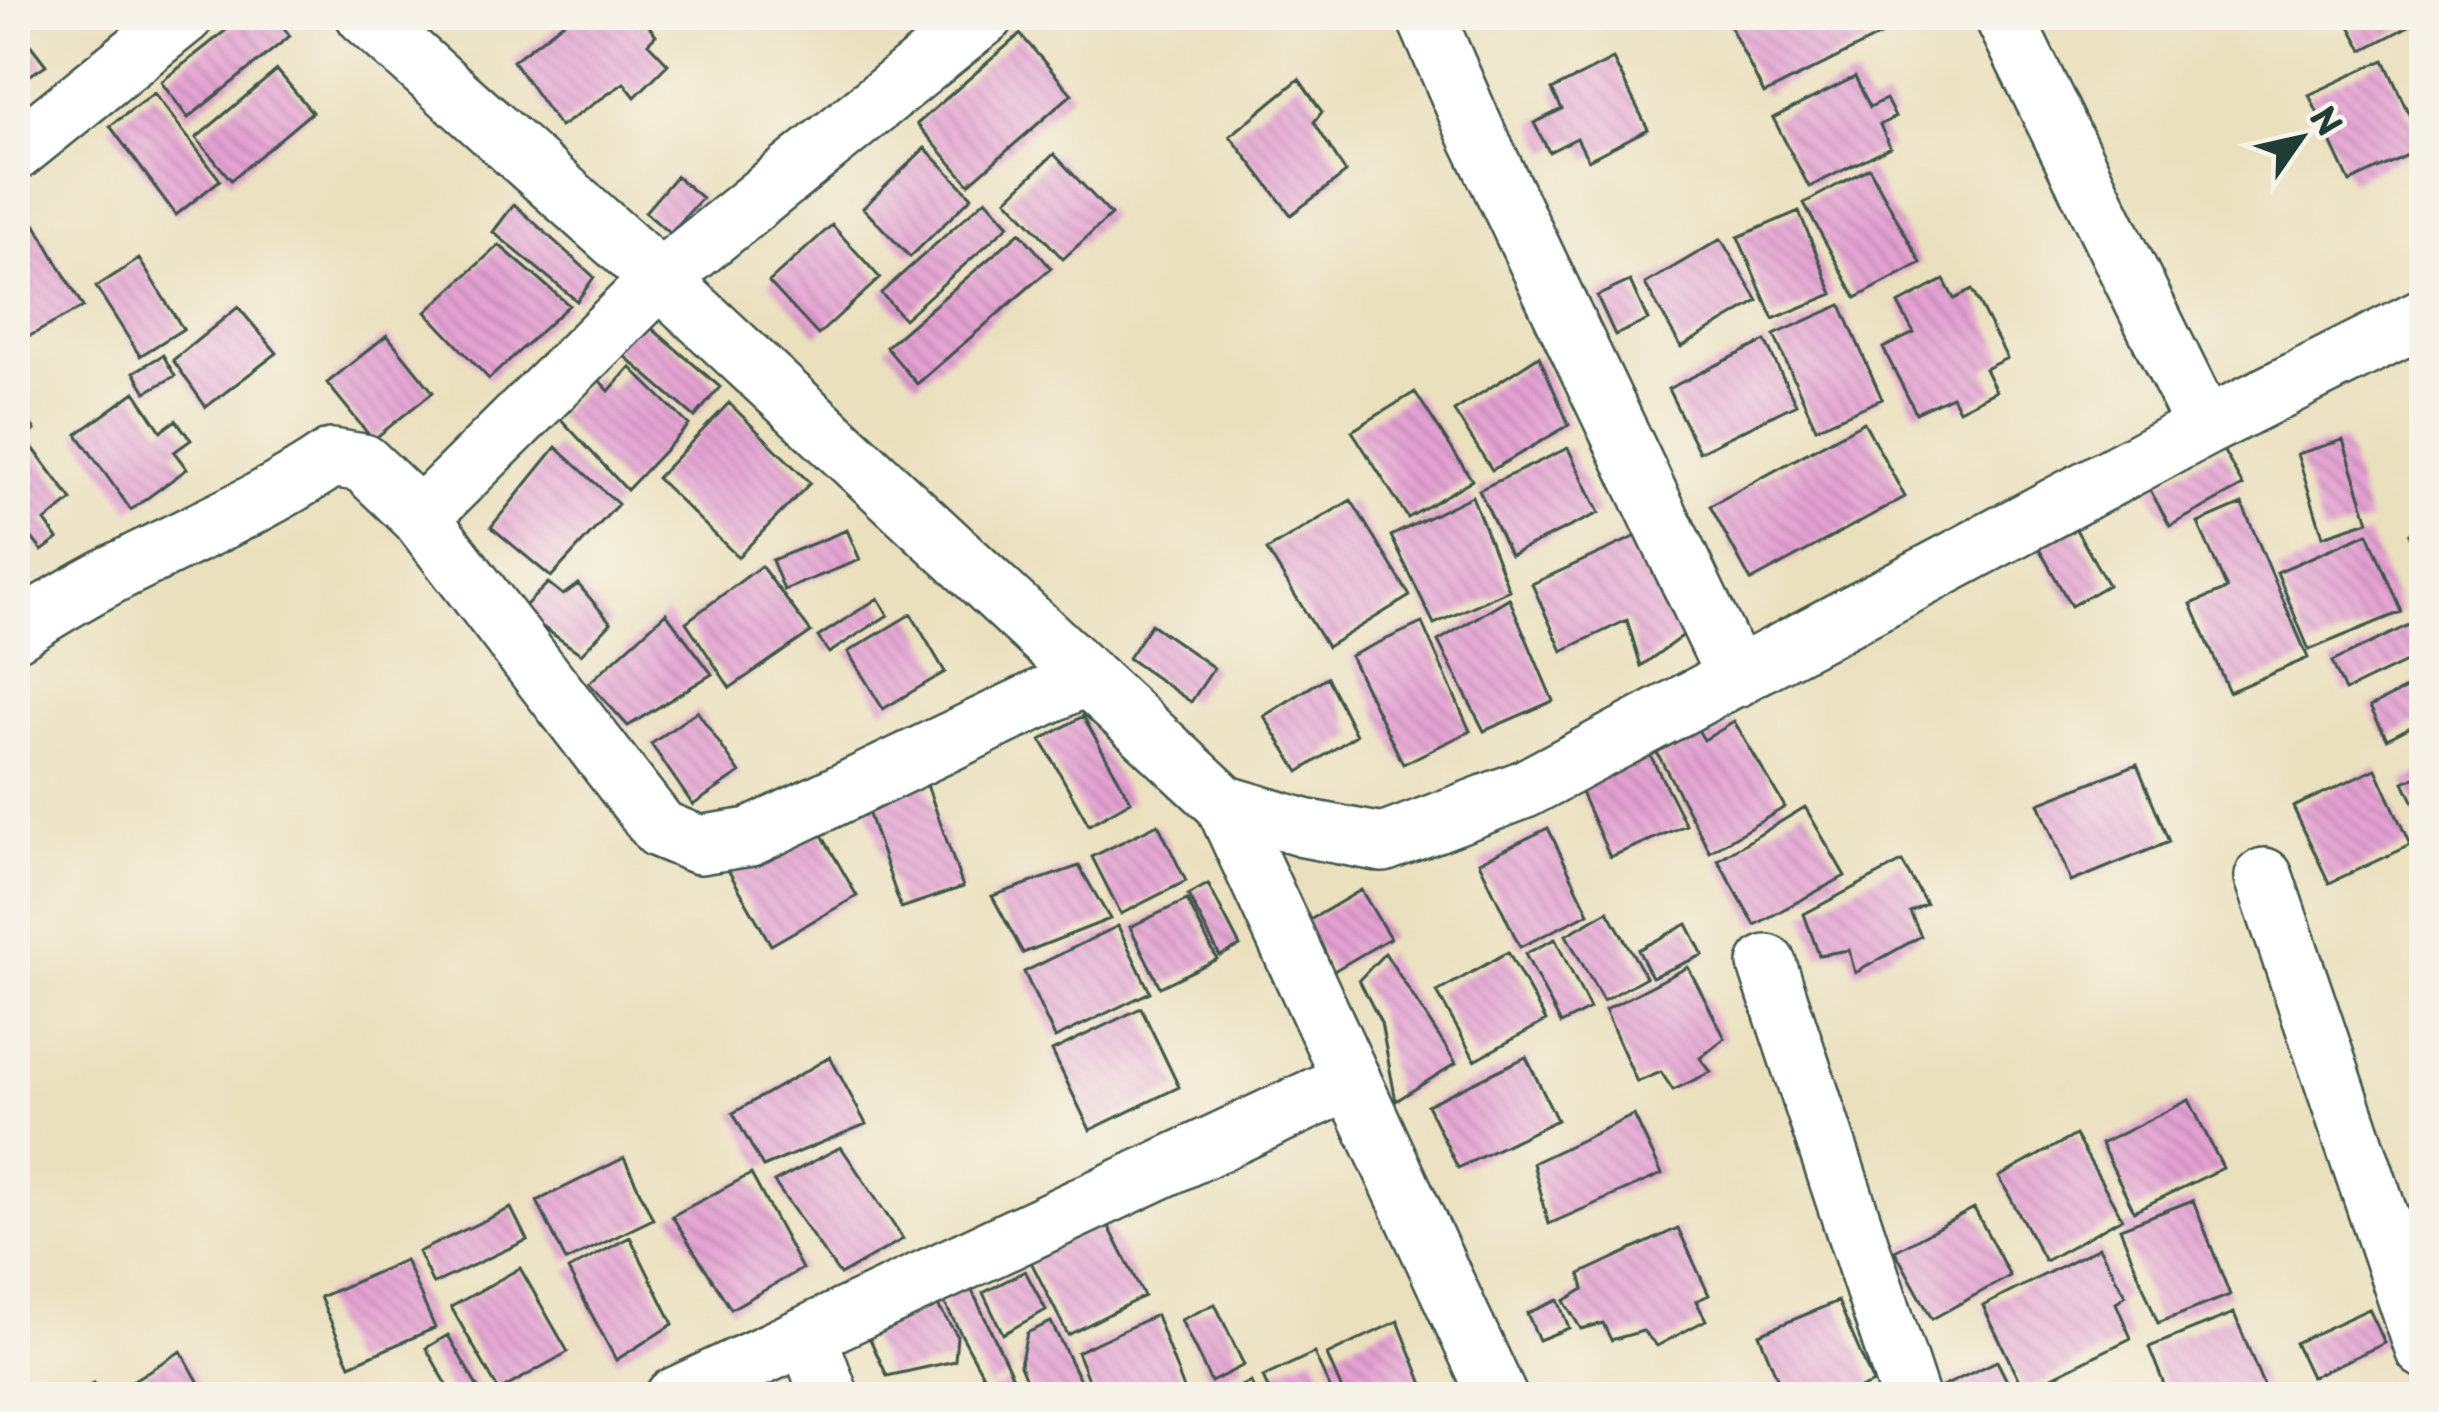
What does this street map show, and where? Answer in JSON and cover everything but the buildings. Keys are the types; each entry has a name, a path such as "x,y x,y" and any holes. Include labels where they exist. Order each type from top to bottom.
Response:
{"street":[{"path":"15,152 184,15"},
{"path":"365,15 660,279 1224,804 1498,1397"},
{"path":"420,518 660,279 986,15"},
{"path":"1425,15 1474,128 1736,678"},
{"path":"2002,15 2205,427"},
{"path":"1224,804 1304,828 1383,843 1525,789 2205,427 2424,317"},
{"path":"15,632 66,599 290,486 332,458 363,463 420,518 660,829 699,845 750,837 1087,676"},
{"path":"2264,877 2424,1348"},
{"path":"1767,964 1910,1397"},
{"path":"674,1397 1352,1080"},
{"path":"807,1335 830,1397"}]}
